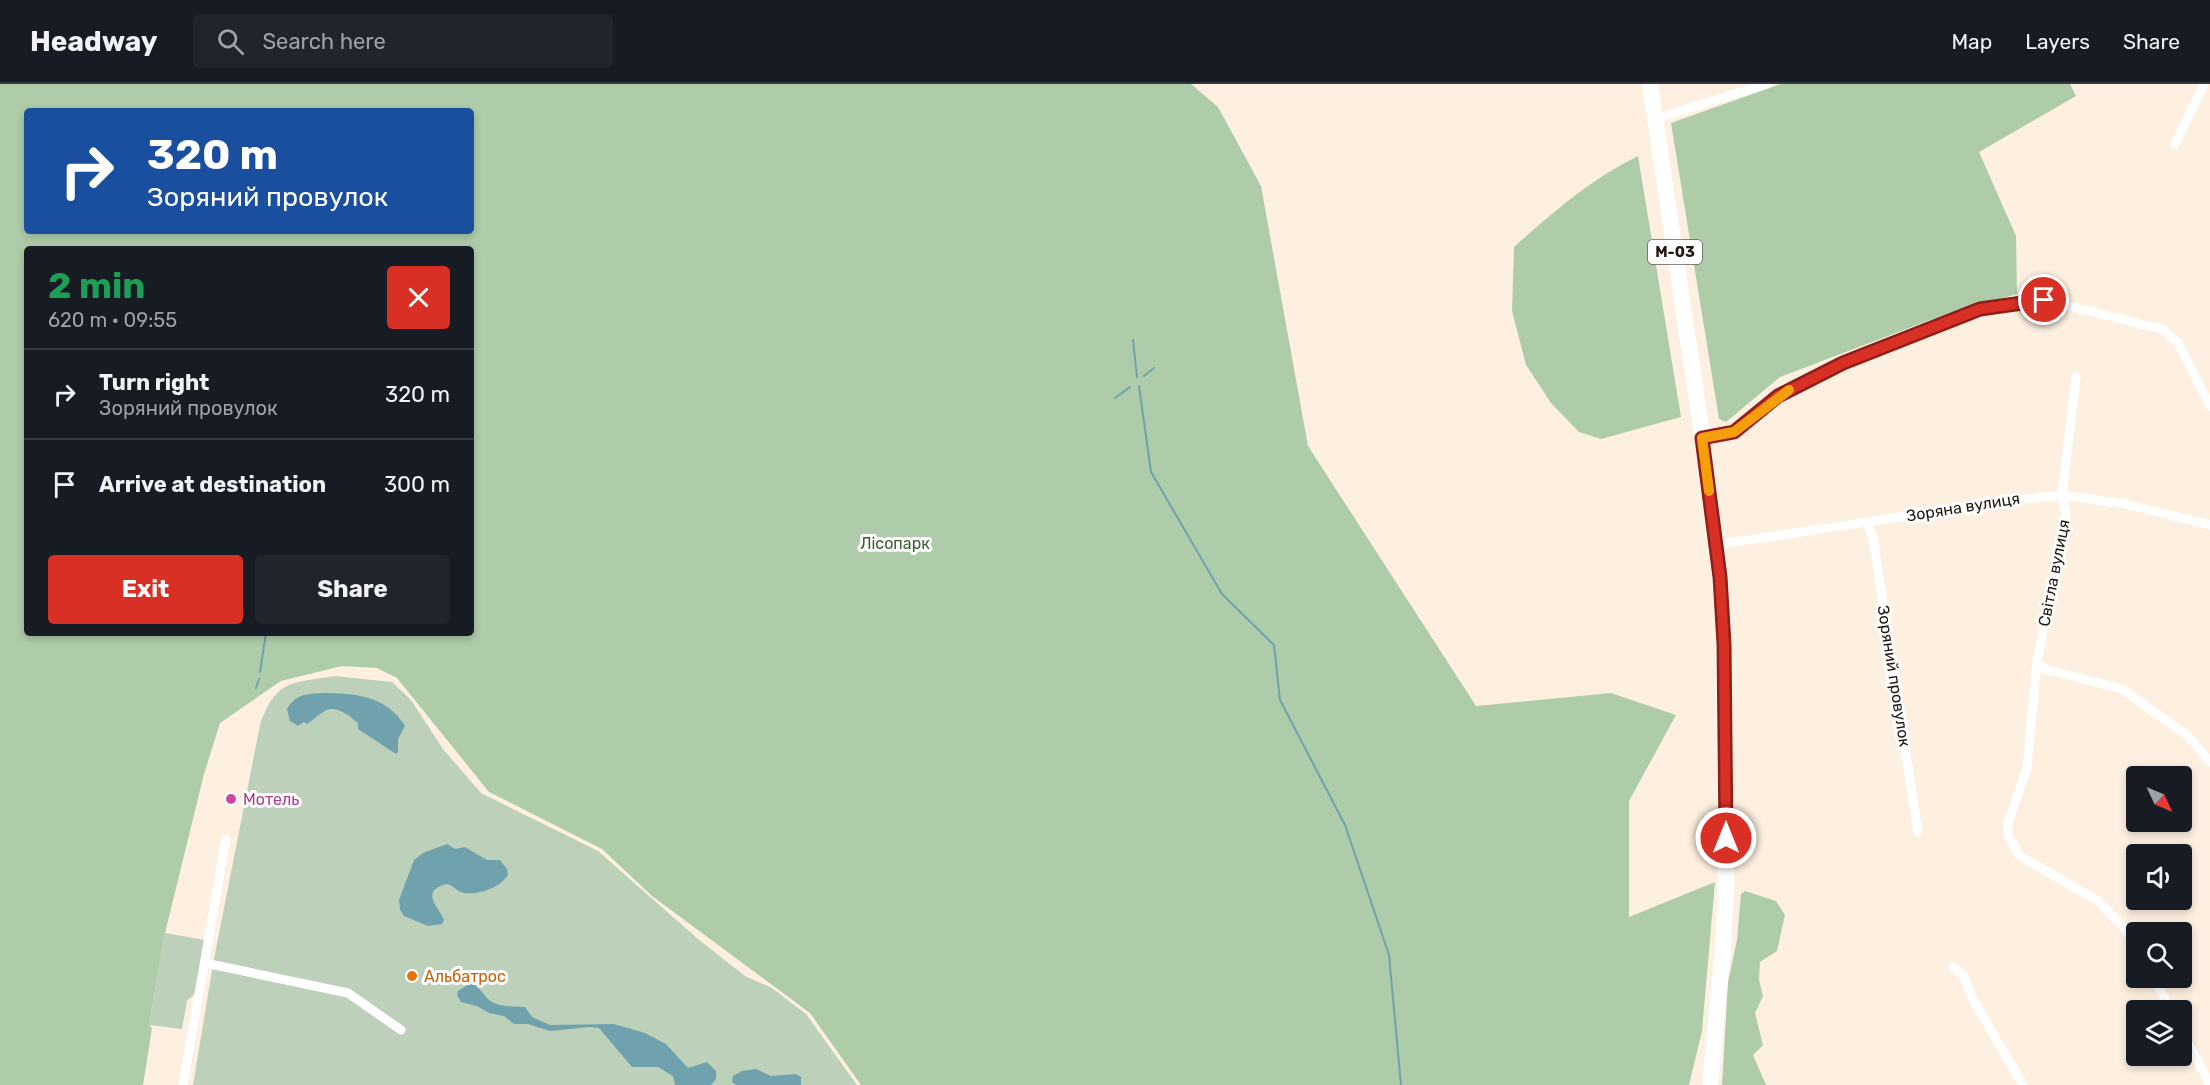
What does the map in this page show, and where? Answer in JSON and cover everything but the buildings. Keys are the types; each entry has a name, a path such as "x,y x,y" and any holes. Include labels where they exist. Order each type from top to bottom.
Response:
{"highway":[{"name":"М-03","path":"1650,84 1702,438 1724,644 1726,883 1723,960 1710,1085"}],"street":[{"path":"1655,119 1767,84"},
{"path":"2175,144 2204,84"},
{"path":"1702,438 1734,432 1778,396 1830,368 1980,309 2031,300 2054,302 2100,312 2162,330 2171,335 2178,343 2210,406"},
{"name":"Світла вулиця","path":"2076,377 2062,495 2066,512 2065,526 2037,661 2026,768 2008,823 2011,844 2020,856 2098,901 2126,931"},
{"name":"Зоряна вулиця","path":"1715,545 2006,501 2062,495 2125,504 2210,525"},
{"name":"Зоряний провулок","path":"1867,522 1873,538 1918,832"},
{"path":"2037,661 2045,669 2122,689 2189,737 2210,762"},
{"path":"183,1085 226,839"},
{"path":"205,963 348,993 401,1030"},
{"path":"1953,967 1964,976 1971,996 2023,1085"},
{"path":"2192,1050 2210,1084"}],"green space":[{"name":"Лісопарк","path":"0,84 1191,84 1218,107 1261,186 1308,446 1476,706 1611,693 1676,715 1629,801 1629,917 1715,882 1702,1031 1689,1085 861,1085 810,1013 652,896 602,849 489,792 397,678 377,668 342,666 281,681 220,723 204,774 165,933 149,1025 152,1028 143,1085 0,1085"},
{"path":"1781,84 2070,84 2076,96 1979,152 2016,236 2017,294 1930,320 1780,377 1726,422 1719,419 1671,123"},
{"path":"1638,156 1681,417 1601,439 1579,432 1551,403 1526,365 1512,311 1514,247 1588,186"},
{"path":"335,676 392,682 411,700 443,749 481,793 598,851 698,939 745,976 772,988 806,1014 857,1085 193,1085 214,959 260,725 272,699 279,691 297,682"},
{"path":"1745,891 1776,901 1785,915 1777,951 1760,962 1759,980 1763,996 1755,1013 1763,1045 1753,1055 1766,1085 1722,1085 1728,982 1737,940 1741,894"},
{"path":"165,933 205,940 196,993 187,1001 182,1029 149,1025"}],"water":[{"path":"323,693 369,698 389,708 405,726 398,739 398,752 396,754 358,729 358,723 334,709 325,711 307,724 304,722 298,726 290,721 287,709 294,700 307,695"},
{"path":"447,844 455,849 465,847 487,860 500,860 507,869 508,875 500,884 476,893 462,892 447,884 438,887 432,895 444,920 442,924 428,926 404,916 400,910 399,900 414,860 423,853"},
{"path":"471,983 492,1002 505,1006 525,1007 532,1017 550,1025 614,1024 645,1033 666,1044 688,1068 707,1062 716,1071 716,1079 711,1085 675,1085 673,1076 658,1067 632,1067 599,1028 550,1031 528,1024 514,1024 504,1016 461,1002 457,995 458,991"},
{"path":"756,1069 771,1076 796,1074 801,1077 801,1085 736,1085 732,1082 733,1076 742,1071"}],"waterway":[{"path":"1133,340 1137,377"},
{"path":"1144,376 1154,368"},
{"path":"1139,386 1151,472 1222,594 1274,645 1280,700 1345,825 1389,955 1401,1085"},
{"path":"1115,398 1130,387"},
{"path":"260,672 266,636"},
{"path":"256,688 259,679"}],"slow traffic":[{"path":"1709,491 1702,438 1734,432 1778,396 1789,390"}],"place":[{"name":"Мотель","path":"231,799"},
{"name":"Альбатрос","path":"412,976"}],"route":[{"path":"1726,838 1726,693 1720,577 1702,438 1734,432 1778,396 1830,368 1980,309 2031,300 2044,300"}]}
